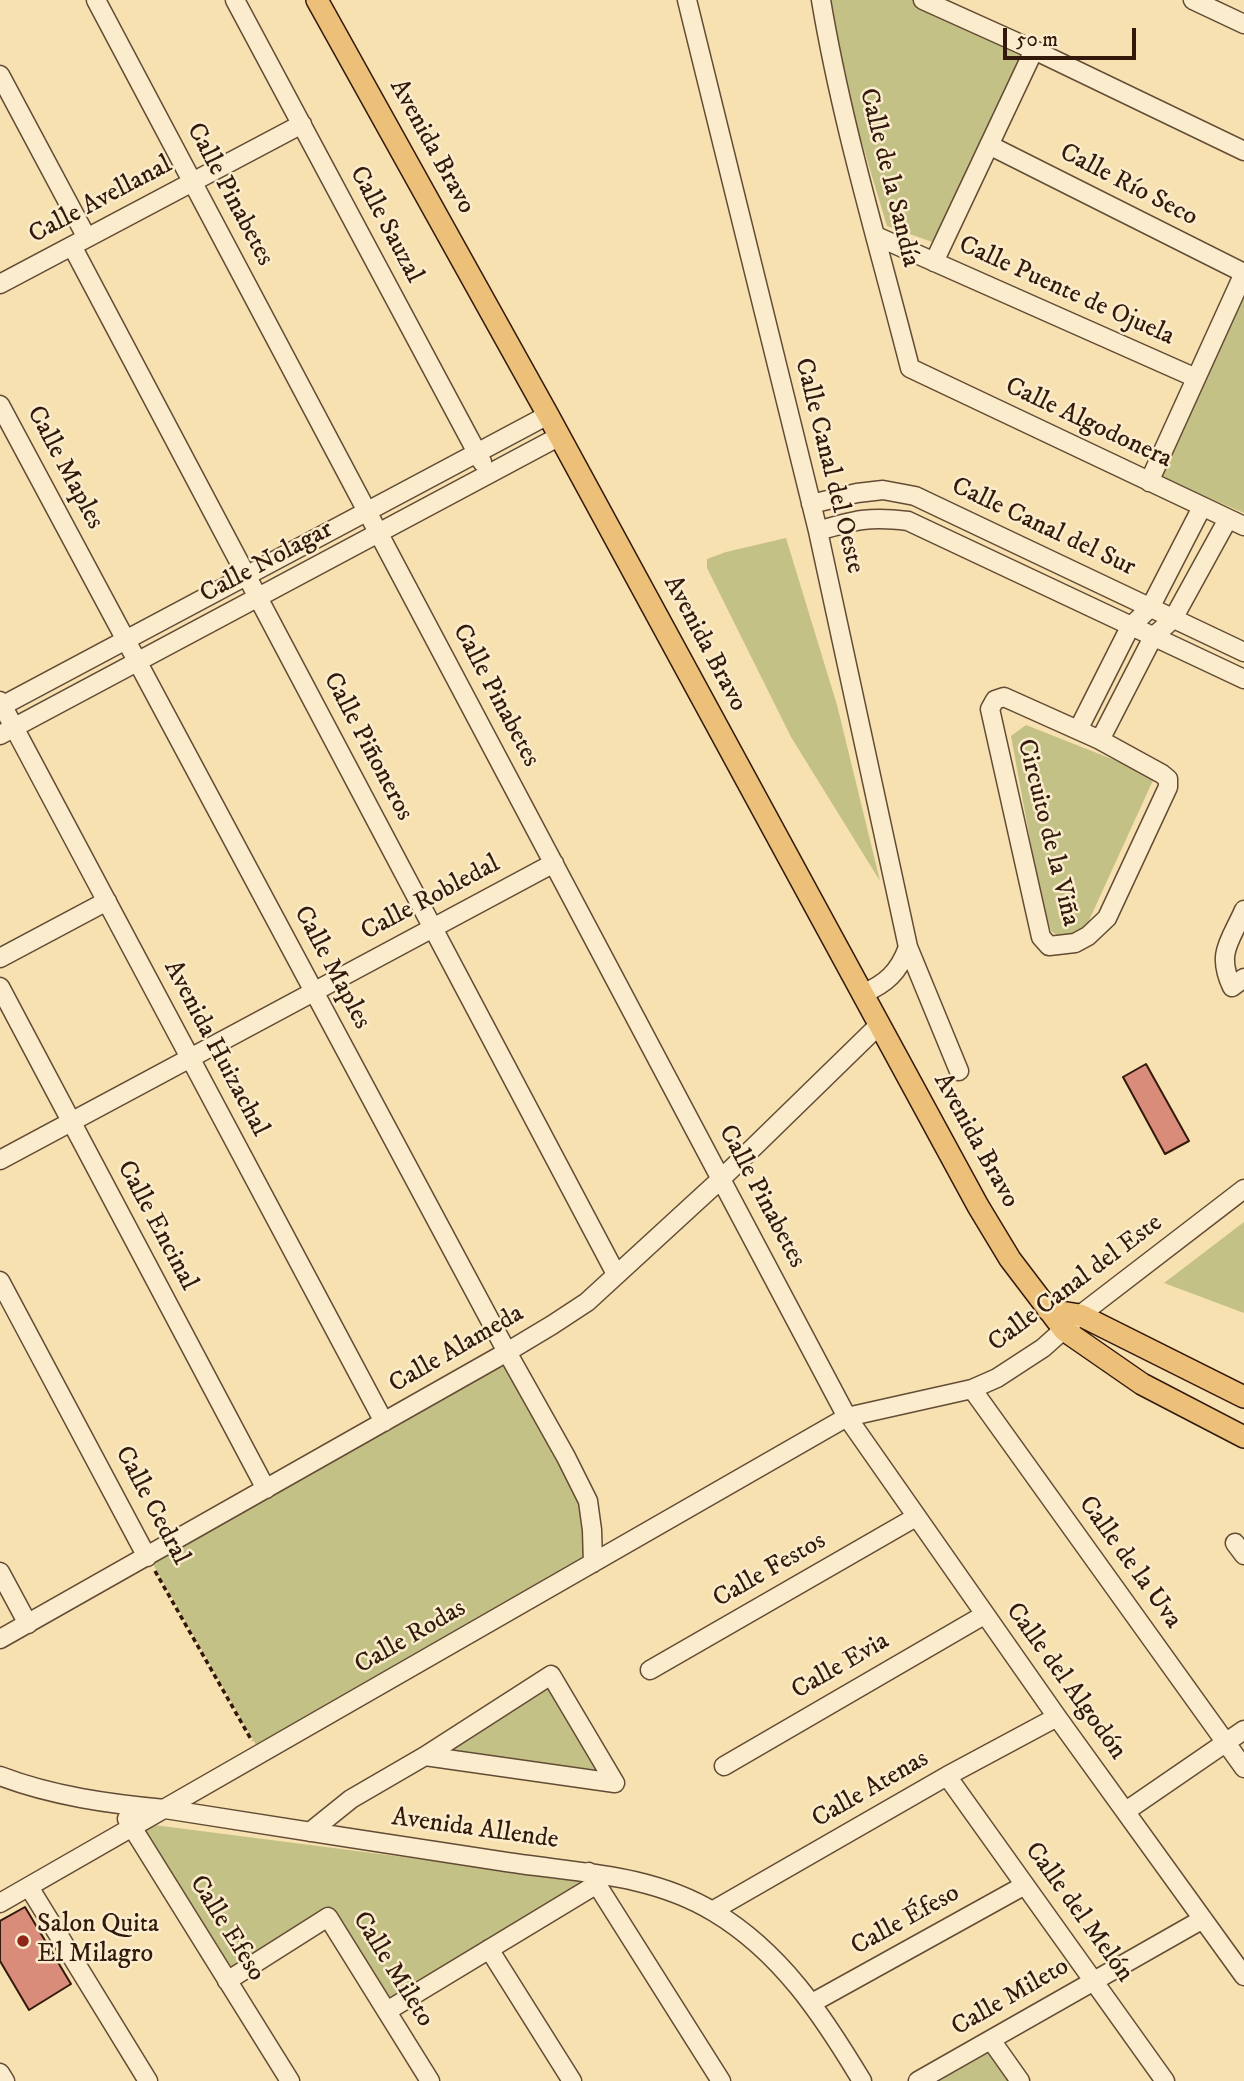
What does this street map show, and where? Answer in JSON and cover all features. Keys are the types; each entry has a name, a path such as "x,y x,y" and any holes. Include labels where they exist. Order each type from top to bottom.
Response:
{"main road":[{"name":"Avenida Bravo","path":"317,0 560,436 862,994 1010,1259 1064,1330 1142,1384 1244,1437"},
{"path":"1048,1310 1080,1315 1244,1397"}],"street":[{"name":"Calle Pinabetes","path":"96,0 848,1417"},
{"name":"Calle Sauzal","path":"235,0 489,474"},
{"name":"Calle Canal del Oeste","path":"687,0 818,531 908,947 959,1071"},
{"name":"Calle de la Sandía","path":"821,0 850,144 910,368"},
{"path":"923,0 1034,50 1244,152"},
{"path":"1193,0 1244,24"},
{"path":"934,261 1034,50"},
{"name":"Calle Piñoneros","path":"0,75 79,242 247,576 617,1274"},
{"name":"Calle Avellanal","path":"0,284 302,124"},
{"name":"Calle Río Seco","path":"989,145 1244,273"},
{"name":"Calle Puente de Ojuela","path":"876,236 1196,378"},
{"path":"1149,482 1244,273"},
{"name":"Calle Algodonera","path":"910,368 1236,523"},
{"name":"Calle Maples","path":"0,405 507,1352 566,1457 588,1501 593,1563"},
{"name":"Calle Nolagar","path":"1,705 548,415"},
{"name":"Calle Nolagar","path":"7,731 560,436"},
{"name":"Calle Canal del Sur","path":"811,504 883,490 915,496 1244,652"},
{"path":"1078,730 1130,627 1150,608 1202,507"},
{"name":"Calle Canal del Sur","path":"818,531 854,520 878,517 908,521 1244,679"},
{"path":"1100,740 1153,637 1173,619 1236,523"},
{"name":"Circuito de la Viña","path":"1004,697 1100,740 1162,774 1168,779 1168,787 1107,918 1088,936 1075,943 1049,946 1041,937 990,709 995,700 1004,697"},
{"name":"Avenida Huizachal","path":"1,705 7,731 107,901 384,1422"},
{"name":"Calle Robledal","path":"0,1160 554,863"},
{"path":"0,958 107,901"},
{"path":"1244,910 1223,956 1224,970 1232,987 1244,978"},
{"path":"862,994 890,979 902,964 908,947"},
{"name":"Calle Encinal","path":"0,987 266,1489"},
{"name":"Calle Alameda","path":"0,1639 507,1352 587,1302 721,1179 879,1025"},
{"name":"Calle Canal del Este","path":"848,1417 972,1390 1021,1364 1080,1315 1244,1189"},
{"name":"Calle Cedral","path":"0,1280 147,1557"},
{"name":"Calle de la Uva","path":"972,1390 1244,1768"},
{"name":"Calle del Algodón","path":"848,1417 984,1615 1244,1976"},
{"name":"Calle Rodas","path":"0,1903 848,1417"},
{"name":"Calle Festos","path":"650,1670 916,1517"},
{"path":"0,1572 27,1624"},
{"name":"Calle Evia","path":"724,1766 984,1615"},
{"path":"310,1832 351,1799 425,1756 551,1675 615,1783 425,1756"},
{"name":"Calle Atenas","path":"712,1911 947,1776 1057,1717"},
{"path":"1126,1811 1244,1730"},
{"name":"Avenida Allende","path":"0,1776 68,1795 118,1805 165,1809 593,1878 631,1878 681,1895 712,1911 765,1948 812,2003 855,2078"},
{"name":"Calle del Melón","path":"947,1776 1165,2081"},
{"name":"Calle Efeso","path":"118,1805 290,2081"},
{"path":"387,2011 489,1949 593,1878 721,2081"},
{"name":"Calle Éfeso","path":"812,2003 1025,1885"},
{"path":"29,1887 148,2081"},
{"name":"Calle Mileto","path":"227,1981 328,1917 430,2081"},
{"name":"Calle Mileto","path":"918,2081 1203,1919"},
{"path":"489,1949 572,2081"},
{"path":"991,2040 1020,2081"},
{"path":"0,2073 5,2081"}],"path":[{"name":"Calle Cedral","path":"147,1557 260,1755"}],"shaded area":[{"path":"829,0 914,0 1029,51 932,242 887,226 849,100"},
{"path":"1244,293 1244,513 1160,477"},
{"path":"786,538 837,705 880,881 791,737 707,568 707,559"},
{"path":"1026,725 1155,776 1086,927 1062,939 1051,931 1040,894 1011,736"},
{"path":"1244,1222 1244,1313 1164,1283"},
{"path":"505,1355 585,1501 591,1561 260,1752 149,1557"},
{"path":"550,1678 612,1781 429,1755"},
{"path":"154,1825 583,1880 386,2015 320,1916 226,1972 139,1830"},
{"path":"986,2047 1010,2081 929,2081"}],"building":[{"path":"1146,1064 1189,1141 1165,1154 1123,1077"},
{"name":"Salon Quita El Milagro","path":"25,1907 71,1984 29,2010 0,1961 0,1921"}],"place":[{"name":"Salon Quita El Milagro","path":"23,1941"}]}
